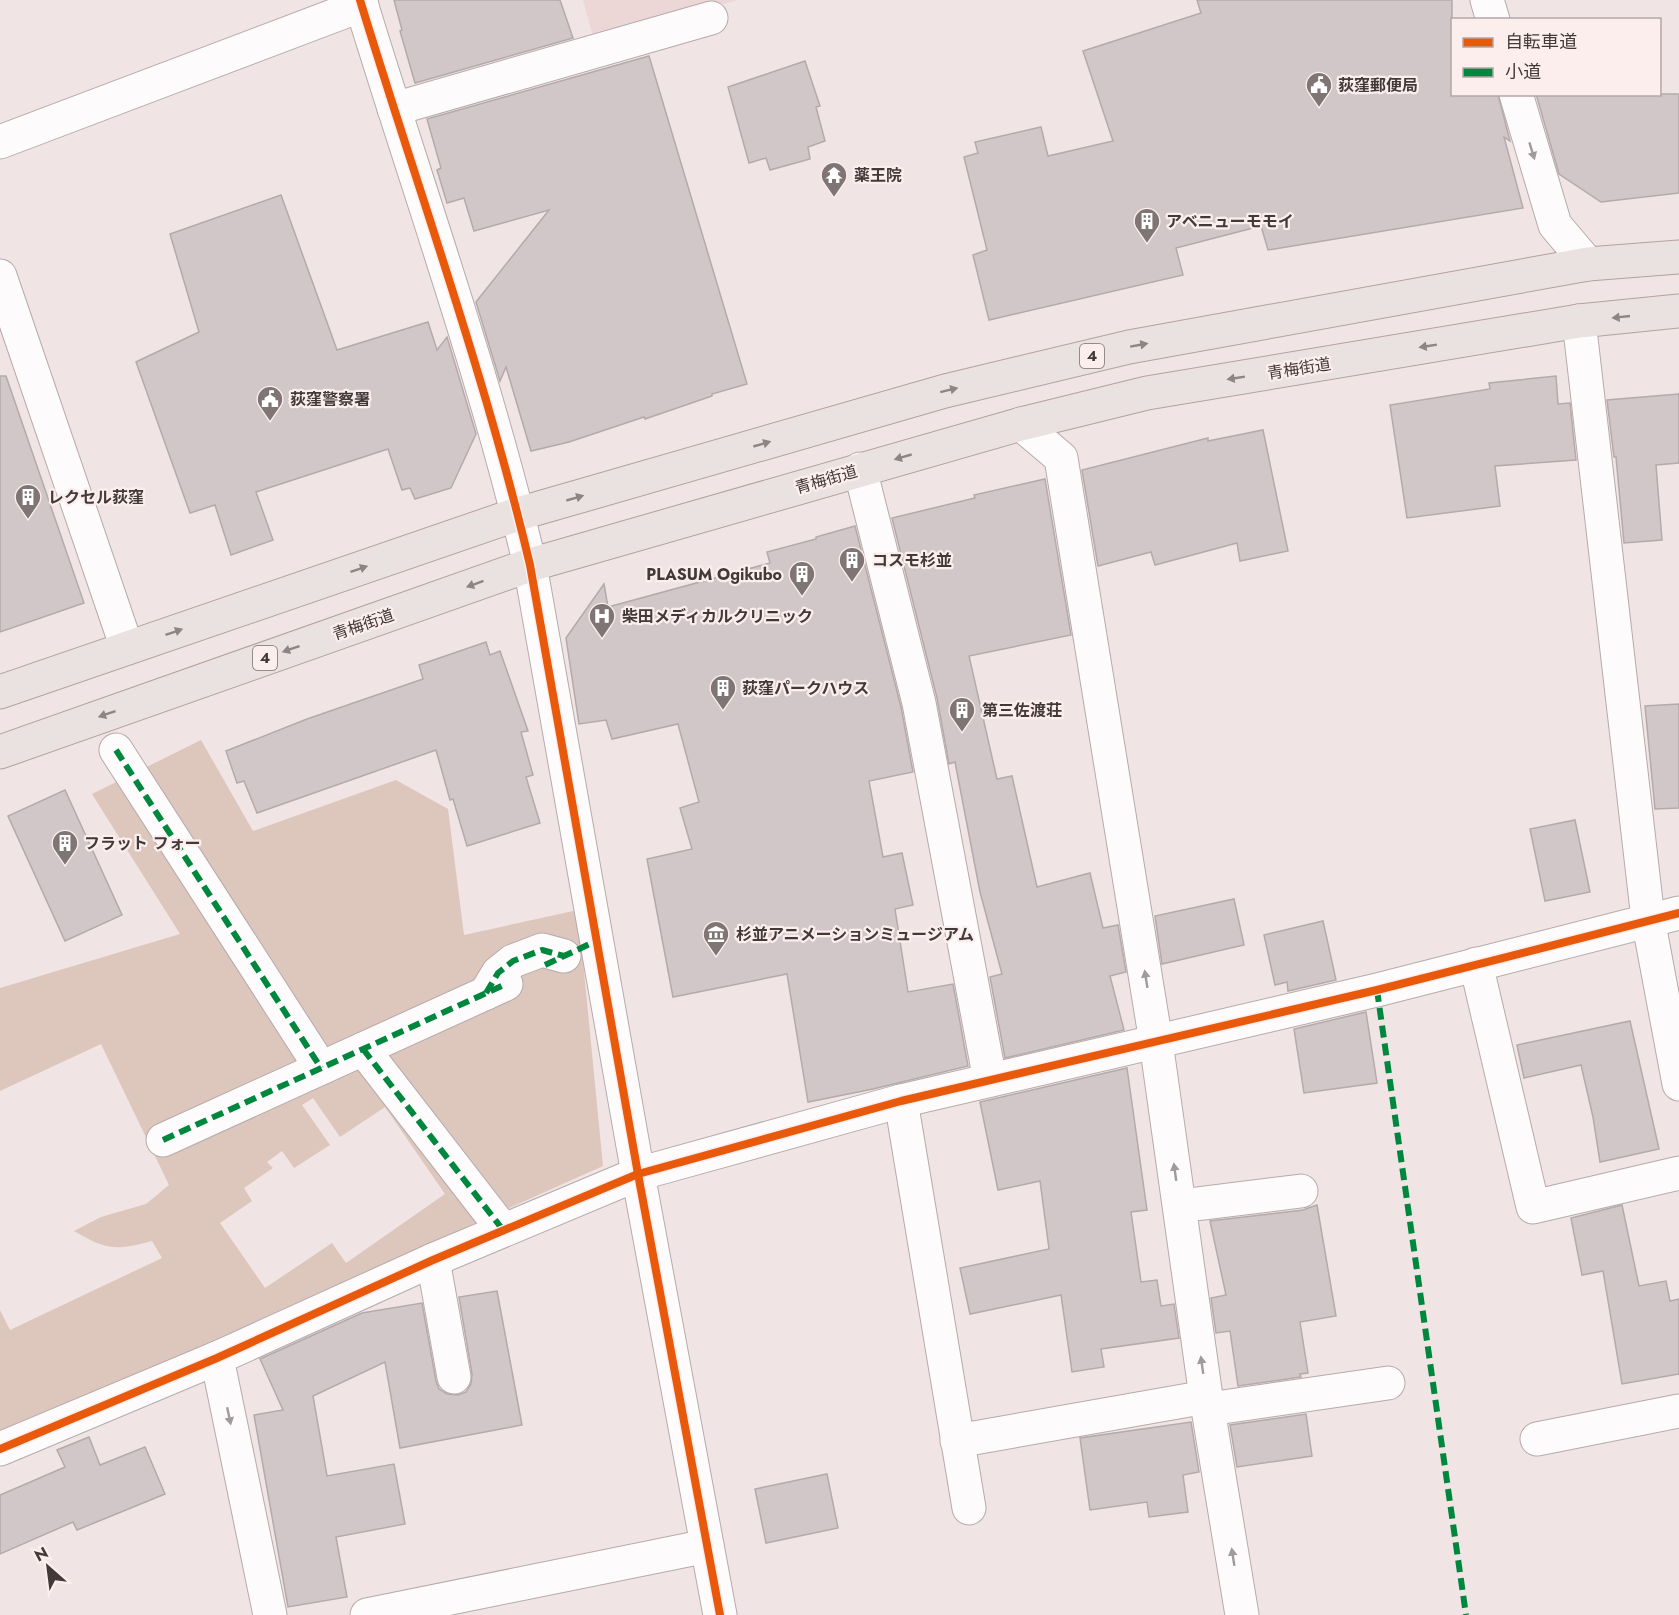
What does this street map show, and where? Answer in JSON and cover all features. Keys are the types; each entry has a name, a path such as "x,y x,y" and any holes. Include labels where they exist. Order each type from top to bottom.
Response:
{"main road":[{"name":"4","path":"0,692 518,514 945,391 1118,350 1588,264 1679,257"},
{"name":"青梅街道","path":"0,752 530,565 1022,424 1147,393 1579,321 1679,310"}],"street":[{"path":"1487,0 1492,18"},
{"path":"0,142 361,2 449,279 518,514 530,565 638,1174 720,1615"},
{"path":"394,109 711,18"},
{"path":"1517,96 1555,225 1588,264"},
{"path":"0,276 127,648"},
{"path":"1579,321 1664,916 1679,1084"},
{"path":"1022,424 1062,458 1156,1042 1208,1403 1242,1615"},
{"path":"860,469 919,703 990,1080"},
{"path":"116,750 321,1068"},
{"path":"0,1449 217,1358 433,1260 638,1174 902,1101 1377,990 1664,916"},
{"path":"163,1140 496,989 498,973 513,961 542,950 554,961 596,941"},
{"path":"1476,964 1533,1207 1679,1173"},
{"path":"363,1049 503,1230"},
{"path":"902,1101 969,1508"},
{"path":"1179,1206 1301,1191"},
{"path":"433,1260 454,1377"},
{"path":"217,1358 270,1615"},
{"path":"957,1441 1208,1403 1388,1383"},
{"path":"1537,1439 1679,1411"},
{"path":"367,1615 707,1546"}],"shaded area":[{"path":"583,0 738,0 594,40"},
{"path":"201,740 253,831 396,780 448,809 464,935 578,910 603,1166 0,1436 0,1310 10,1330 162,1258 152,1241 112,1247 95,1242 74,1231 101,1217 146,1204 169,1185 101,1044 0,1091 0,988 180,934 92,794","holes":["313,1098 340,1137 385,1107 445,1194 346,1263 332,1243 265,1288 220,1223 252,1201 244,1188 273,1168 267,1162 282,1151 294,1168 330,1145 302,1105"]}],"building":[{"path":"394,0 560,0 573,38 415,83"},
{"path":"1197,0 1452,0 1451,96 1499,96 1510,141 1504,137 1523,208 1268,250 1261,226 1176,248 1183,275 989,320 973,255 987,250 964,157 978,153 975,142 1041,127 1048,156 1113,141 1083,51 1201,13"},
{"path":"649,56 747,384 712,394 712,396 645,419 644,417 569,442 531,451 506,367 500,381 476,302 549,210 474,231 464,198 447,203 437,170 441,168 427,119"},
{"path":"805,61 820,106 816,107 825,141 808,147 810,159 770,170 766,158 749,163 728,87"},
{"path":"1679,94 1679,193 1601,202 1559,174 1537,96"},
{"path":"281,195 337,350 428,322 437,350 447,337 476,434 451,488 415,499 410,488 402,490 388,449 256,492 273,540 231,555 215,505 190,513 136,362 199,332 170,234"},
{"name":"レクセル荻窪","path":"0,376 6,376 84,603 0,632"},
{"path":"1556,376 1558,404 1570,403 1576,460 1495,466 1500,506 1407,518 1390,405 1490,389 1489,383"},
{"path":"1679,394 1679,463 1656,465 1662,540 1624,543 1616,457 1614,457 1607,400"},
{"path":"1263,430 1288,551 1240,561 1237,543 1155,565 1151,552 1098,566 1082,470 1208,438 1208,441"},
{"path":"1045,479 1071,635 969,656 997,779 1012,776 1037,887 1090,873 1103,928 1118,925 1126,972 1110,976 1124,1030 1005,1058 990,977 1002,974 980,892 955,762 949,764 937,698 892,518 975,498 974,495"},
{"path":"855,526 901,707 913,772 869,781 883,857 902,853 913,905 895,909 908,992 953,984 968,1066 808,1102 787,974 673,997 647,859 692,849 680,808 699,802 678,724 612,739 606,720 579,724 566,638 604,584 608,607 770,563 767,552"},
{"path":"486,642 490,655 500,651 528,731 521,732 533,775 526,777 540,823 467,846 453,799 450,800 436,750 257,813 244,781 237,783 226,751 307,719 423,679 419,665"},
{"path":"1679,704 1679,808 1655,809 1645,706"},
{"name":"フラット フォー","path":"65,790 122,915 65,941 8,816"},
{"path":"1575,820 1590,892 1545,901 1530,829"},
{"path":"1234,899 1244,945 1162,964 1155,916"},
{"path":"1323,921 1336,980 1288,991 1287,982 1275,985 1264,935"},
{"path":"1366,1012 1377,1083 1304,1093 1294,1029"},
{"path":"1630,1021 1659,1149 1600,1162 1581,1065 1524,1078 1517,1045"},
{"path":"1127,1068 1147,1210 1131,1212 1141,1282 1157,1280 1161,1306 1174,1304 1179,1338 1101,1349 1104,1367 1072,1372 1061,1295 970,1314 960,1268 1049,1249 1040,1181 998,1190 980,1102"},
{"path":"1317,1205 1336,1316 1300,1322 1308,1373 1300,1374 1301,1377 1238,1386 1230,1331 1216,1333 1211,1298 1226,1295 1210,1221 1303,1210"},
{"path":"1622,1205 1639,1286 1666,1281 1670,1301 1679,1299 1679,1374 1622,1384 1603,1271 1582,1275 1571,1218"},
{"path":"497,1291 522,1425 400,1448 385,1362 313,1396 327,1476 394,1464 405,1524 336,1537 347,1597 288,1607 254,1415 283,1410 260,1359 362,1313 422,1303 439,1389 447,1394 458,1395 466,1392 471,1384 472,1374 459,1297"},
{"path":"1306,1414 1312,1456 1237,1467 1230,1425"},
{"path":"1191,1422 1199,1472 1183,1475 1188,1512 1149,1517 1147,1502 1090,1510 1080,1438"},
{"path":"89,1437 100,1465 145,1447 165,1494 77,1530 73,1522 0,1554 0,1495 65,1467 57,1450"},
{"path":"827,1474 838,1528 766,1543 755,1489"}],"marked path":[{"path":"116,750 321,1068"},
{"path":"545,965 596,941"},
{"path":"486,993 498,973 513,961 542,950 564,956"},
{"path":"163,1140 506,984"},
{"path":"1377,990 1466,1615"},
{"path":"363,1049 503,1230"}],"cycle path":[{"path":"360,0 471,352 530,565 638,1174 720,1615"},
{"path":"0,1449 217,1358 433,1260 638,1174 901,1101 1377,990 1679,913"}],"place":[{"name":"荻窪郵便局","path":"1319,108"},
{"name":"薬王院","path":"834,198"},
{"name":"アベニューモモイ","path":"1147,244"},
{"name":"荻窪警察署","path":"270,422"},
{"name":"レクセル荻窪","path":"28,520"},
{"name":"コスモ杉並","path":"852,583"},
{"name":"PLASUM Ogikubo","path":"802,597"},
{"name":"柴田メディカルクリニック","path":"602,639"},
{"name":"荻窪パークハウス","path":"723,711"},
{"name":"第三佐渡荘","path":"962,733"},
{"name":"フラット フォー","path":"65,866"},
{"name":"杉並アニメーションミュージアム","path":"716,957"}]}
